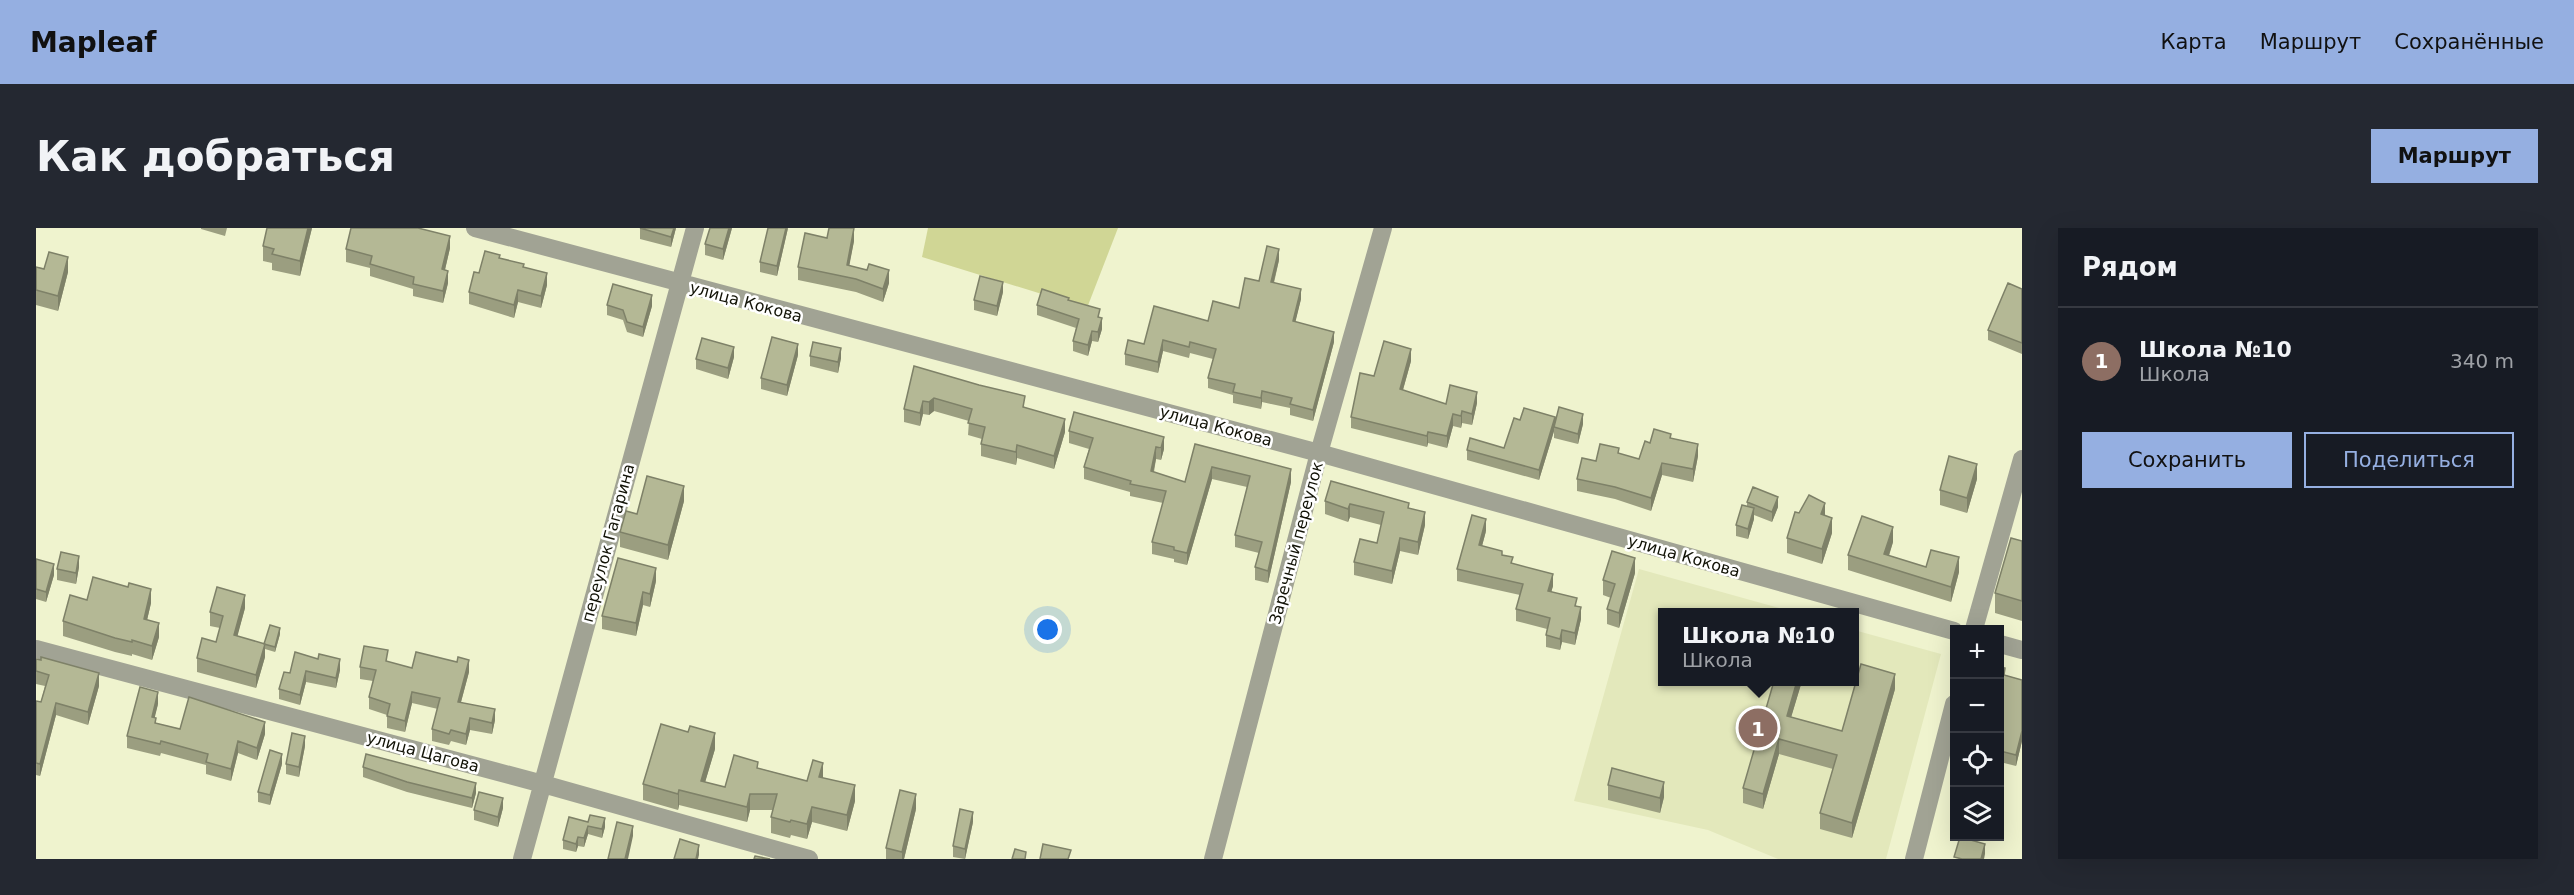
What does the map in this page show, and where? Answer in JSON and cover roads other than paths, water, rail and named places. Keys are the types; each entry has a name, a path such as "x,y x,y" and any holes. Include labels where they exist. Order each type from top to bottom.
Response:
{"street":[{"name":"улица Кокова","path":"475,228 1319,453 1950,631"},
{"name":"переулок Гагарина","path":"522,859 695,228"},
{"name":"Заречный переулок","path":"1213,859 1319,453 1383,228"},
{"path":"1975,625 2022,459"},
{"path":"2004,645 2022,650"},
{"name":"улица Цагова","path":"36,649 543,784 809,859"},
{"path":"1914,859 1950,720"}],"place":[{"name":"Школа №10","path":"1758,728"}]}
